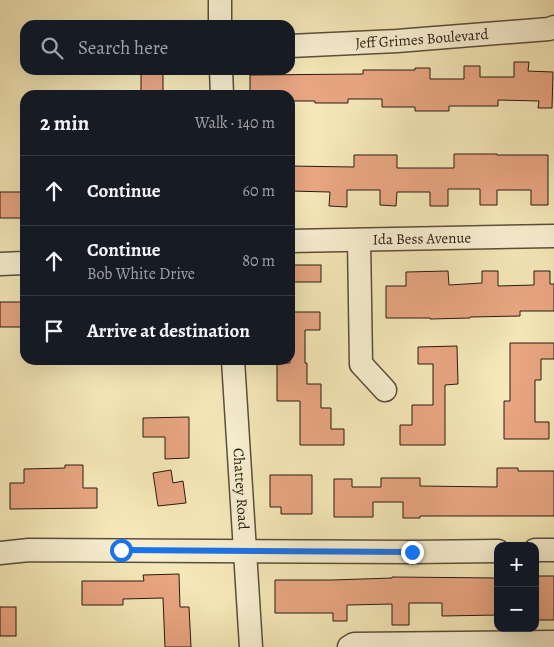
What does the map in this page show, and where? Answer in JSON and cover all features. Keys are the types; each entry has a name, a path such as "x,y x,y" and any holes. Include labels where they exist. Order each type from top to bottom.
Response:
{"street":[{"path":"220,0 220,20"},
{"name":"Jeff Grimes Boulevard","path":"295,46 397,41 549,29 554,27"},
{"path":"221,75 222,90"},
{"name":"Ida Bess Avenue","path":"295,242 554,236"},
{"path":"360,240 361,364 385,390"},
{"path":"0,264 20,263"},
{"name":"Chattey Road","path":"233,365 252,647"},
{"path":"0,553 28,550 245,552 494,550"},
{"path":"539,550 554,550"},
{"path":"349,647 354,644 554,642"}],"building":[{"path":"514,62 529,62 528,71 553,72 552,108 538,108 539,101 498,100 498,106 449,106 449,111 415,111 415,107 382,107 382,99 348,99 348,103 315,103 315,101 295,101 295,90 250,90 250,75 363,74 363,70 415,70 415,68 430,68 430,79 464,79 464,66 480,66 480,77 514,77"},
{"path":"141,75 163,75 163,90 141,90"},
{"path":"454,154 548,155 548,205 531,205 531,190 497,190 497,205 480,205 480,189 448,189 448,206 430,206 430,192 397,192 396,206 380,205 380,190 347,190 347,207 329,206 330,192 295,191 295,166 354,167 354,155 397,155 397,168 454,168"},
{"path":"0,192 20,192 20,218 0,218"},
{"path":"295,265 321,265 321,282 295,282"},
{"path":"448,271 449,285 482,283 482,271 498,271 498,286 534,285 534,271 550,271 550,284 554,284 554,311 520,311 520,316 430,319 386,318 386,286 406,286 406,272"},
{"path":"0,302 20,302 20,327 0,327"},
{"path":"295,312 320,312 320,330 305,330 307,384 321,384 321,408 331,408 331,429 344,429 344,445 300,445 300,401 277,401 277,365 295,365"},
{"path":"510,343 554,343 554,359 541,359 541,380 535,380 535,422 549,422 549,439 504,439 504,401 510,401"},
{"path":"457,346 458,384 445,385 445,445 400,445 400,425 412,425 412,405 433,405 433,364 418,364 418,347"},
{"path":"189,417 189,458 165,459 165,437 143,437 143,418"},
{"path":"65,465 83,465 83,488 97,488 97,508 10,509 10,483 24,483 24,469 65,468"},
{"path":"497,468 518,468 518,471 554,471 554,516 420,516 420,518 403,518 403,502 373,502 373,517 334,517 334,479 352,479 352,487 381,487 381,478 420,478 420,486 497,487"},
{"path":"171,470 173,483 183,481 186,503 158,506 153,473"},
{"path":"270,475 312,475 312,514 281,514 281,507 270,507"},
{"path":"179,574 180,607 189,607 191,647 165,647 163,598 123,599 123,605 82,605 82,581 144,581 143,575"},
{"path":"539,576 554,576 554,620 539,620"},
{"path":"494,578 494,615 442,616 442,603 409,603 409,625 392,625 392,604 347,605 347,621 333,621 333,613 275,613 275,580"},
{"path":"0,607 16,607 16,636 0,636"}],"route":[{"path":"121,550 412,552"}]}
